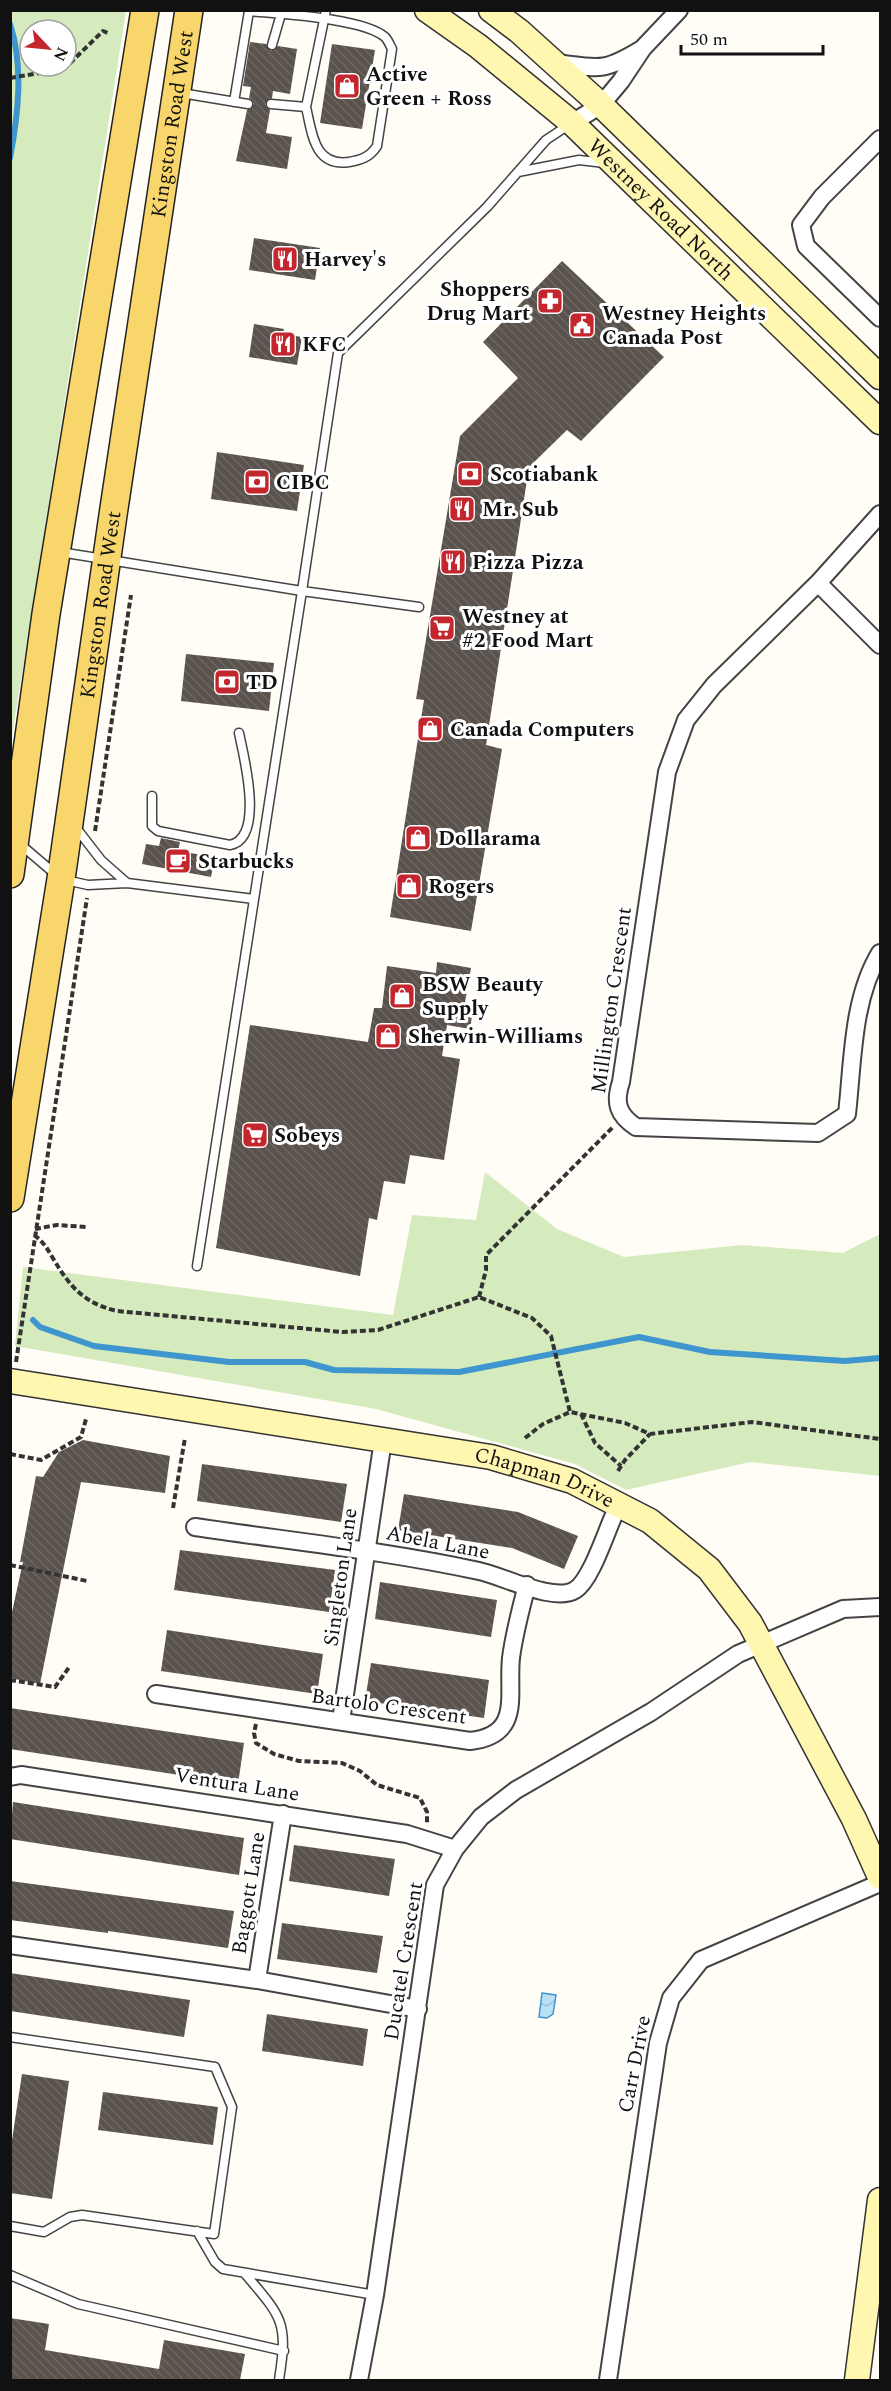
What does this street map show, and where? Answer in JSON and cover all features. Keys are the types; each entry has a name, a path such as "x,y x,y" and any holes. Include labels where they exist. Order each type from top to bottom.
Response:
{"main road":[{"name":"Kingston Road West","path":"10,874 57,552 146,10"},
{"name":"Kingston Road West","path":"10,1198 72,807 189,10"},
{"path":"182,62 206,10"}],"street":[{"name":"Westney Road North","path":"427,10 478,46 572,123 880,422"},
{"name":"Westney Road North","path":"491,10 556,63 601,105 880,377"},
{"path":"572,123 601,105 621,81 643,48 679,10"},
{"path":"556,63 602,68 615,65 643,48"},
{"path":"880,139 822,197 801,225 807,246 880,318"},
{"path":"807,351 830,327"},
{"name":"Millington Crescent","path":"880,514 818,583 714,685 686,720 667,772 616,1098 621,1117 636,1127 818,1133 847,1114 858,1013 873,966 880,953"},
{"path":"818,583 880,645"},
{"name":"Chapman Drive","path":"13,1370 512,1462 572,1480 650,1521 709,1569 750,1623 854,1819 880,1877"},
{"name":"Singleton Lane","path":"341,1721 383,1440"},
{"name":"Abela Lane","path":"195,1527 480,1571 550,1594 563,1594 576,1590 586,1577 618,1506"},
{"name":"Bartolo Crescent","path":"156,1694 470,1741 487,1739 502,1727 513,1694 511,1659 527,1585"},
{"name":"Ducatel Crescent","path":"359,2380 375,2295 435,1885 454,1848 481,1817 516,1790 651,1712 738,1654 843,1609 880,1607"},
{"name":"Ventura Lane","path":"10,1777 21,1775 283,1814 407,1834 454,1848"},
{"name":"Baggott Lane","path":"257,1980 283,1814"},
{"name":"Carr Drive","path":"608,2380 658,2043 671,1998 701,1960 880,1883"},
{"path":"10,1945 257,1980 418,2009"},
{"path":"857,2380 880,2200"}],"lane":[{"path":"234,102 249,11 325,15 374,31 386,38 392,49 377,146 373,152 361,160 339,164 325,159 314,146 306,107 325,15"},
{"path":"272,45 281,14"},
{"path":"177,92 248,104"},
{"path":"271,104 306,107"},
{"path":"197,1266 338,353 487,207 546,140 572,123"},
{"path":"517,172 579,160 614,164"},
{"path":"57,552 419,607"},
{"path":"152,796 151,820 158,831 230,845 237,843 244,837 252,794 239,733"},
{"path":"72,807 78,833 101,860 127,883"},
{"path":"15,840 61,879 88,885 127,883 254,899"},
{"path":"10,2037 215,2067 232,2107 214,2234 82,2215 70,2217 44,2232 10,2226"},
{"path":"198,2231 215,2262 223,2270 375,2295"},
{"path":"10,2275 78,2304 284,2351"},
{"path":"246,2275 279,2316 284,2351 279,2380"}],"path":[{"path":"10,78 51,73 64,69 103,32 110,34"},
{"path":"93,849 131,594"},
{"path":"13,1370 88,885"},
{"path":"479,1297 486,1270 486,1255 621,1117"},
{"path":"35,1229 57,1225 87,1227"},
{"path":"34,1235 42,1241 68,1283 94,1305 117,1311 342,1332 378,1330 479,1297 532,1318 551,1336 570,1412"},
{"path":"525,1438 543,1424 570,1412 625,1423 650,1434 752,1422 880,1439"},
{"path":"581,1414 595,1443 621,1466"},
{"path":"10,1454 41,1460 81,1437 86,1419"},
{"path":"618,1472 650,1434"},
{"path":"173,1508 185,1438"},
{"path":"10,1565 87,1581"},
{"path":"10,1680 55,1687 70,1666"},
{"path":"259,1709 254,1732 256,1743 274,1754 299,1761 342,1763 360,1771 377,1785 420,1798 427,1812 427,1824"}],"green space":[{"path":"10,11 126,11 11,743"},
{"path":"485,1172 557,1229 624,1257 742,1245 843,1253 880,1234 880,1476 750,1462 626,1490 575,1464 376,1409 15,1346 23,1267 393,1315 412,1215 476,1220"}],"water":[{"path":"542,1993 556,1995 553,2014 547,2018 539,2017"}],"building":[{"path":"250,42 266,44 271,51 278,46 297,49 290,94 273,91 272,98 265,104 270,110 266,133 292,137 287,169 236,161 247,110 254,104 249,98 251,87 243,86"},
{"name":"Active Green + Ross","path":"332,44 375,50 362,129 320,123"},
{"name":"Harvey's","path":"254,238 320,248 315,280 249,270"},
{"path":"562,261 664,357 581,441 567,430 529,467 486,745 502,749 471,931 390,917 424,700 416,699 460,436 518,378 483,342"},
{"name":"KFC","path":"254,324 284,329 283,334 302,337 297,365 249,357"},
{"name":"CIBC","path":"217,452 304,465 297,511 211,499"},
{"name":"TD","path":"186,654 274,663 269,711 181,701"},
{"name":"Starbucks","path":"161,838 180,842 178,851 215,857 211,877 142,864 146,844 159,846"},
{"path":"437,962 471,968 464,1008 473,1010 470,1029 447,1025 442,1056 460,1059 444,1160 410,1155 405,1184 384,1181 377,1220 369,1218 360,1276 216,1248 250,1025 368,1042 374,1008 382,1008 387,966 436,973"},
{"path":"83,1440 170,1456 165,1493 81,1482 40,1684 10,1678 10,1621 23,1562 20,1562 36,1476 43,1477 59,1452"},
{"path":"202,1464 347,1484 341,1522 197,1501"},
{"path":"404,1494 518,1512 578,1536 564,1569 512,1548 398,1530"},
{"path":"180,1550 335,1570 329,1612 174,1590"},
{"path":"380,1582 497,1600 491,1637 375,1619"},
{"path":"167,1630 323,1654 317,1694 161,1671"},
{"path":"371,1663 489,1680 484,1718 365,1701"},
{"path":"10,1708 244,1743 238,1784 10,1749"},
{"path":"13,1802 244,1838 239,1875 10,1839"},
{"path":"294,1845 395,1859 389,1896 289,1881"},
{"path":"10,1881 234,1911 228,1948 10,1920"},
{"path":"282,1923 383,1936 377,1973 277,1959"},
{"path":"10,1973 190,2000 184,2037 10,2011"},
{"path":"267,2014 368,2029 363,2066 262,2051"},
{"path":"22,2074 69,2081 52,2199 10,2193 10,2153"},
{"path":"103,2092 218,2107 213,2145 98,2130"},
{"path":"10,2318 49,2324 45,2350 159,2369 164,2340 245,2354 240,2380 10,2380"}],"waterway":[{"path":"10,24 18,74 17,108 10,158"},
{"path":"33,1320 40,1327 94,1346 229,1362 305,1362 334,1370 459,1372 639,1337 710,1352 845,1361 880,1358"}],"place":[{"name":"Active Green + Ross","path":"347,86"},
{"name":"Harvey's","path":"285,259"},
{"name":"Shoppers Drug Mart","path":"550,301"},
{"name":"Westney Heights Canada Post","path":"582,325"},
{"name":"KFC","path":"283,344"},
{"name":"Scotiabank","path":"470,474"},
{"name":"CIBC","path":"257,482"},
{"name":"Mr. Sub","path":"462,509"},
{"name":"Pizza Pizza","path":"453,562"},
{"name":"Westney at #2 Food Mart","path":"442,628"},
{"name":"TD","path":"227,682"},
{"name":"Canada Computers","path":"430,729"},
{"name":"Dollarama","path":"418,838"},
{"name":"Starbucks","path":"178,861"},
{"name":"Rogers","path":"409,886"},
{"name":"BSW Beauty Supply","path":"402,996"},
{"name":"Sherwin-Williams","path":"388,1036"},
{"name":"Sobeys","path":"255,1135"}]}
